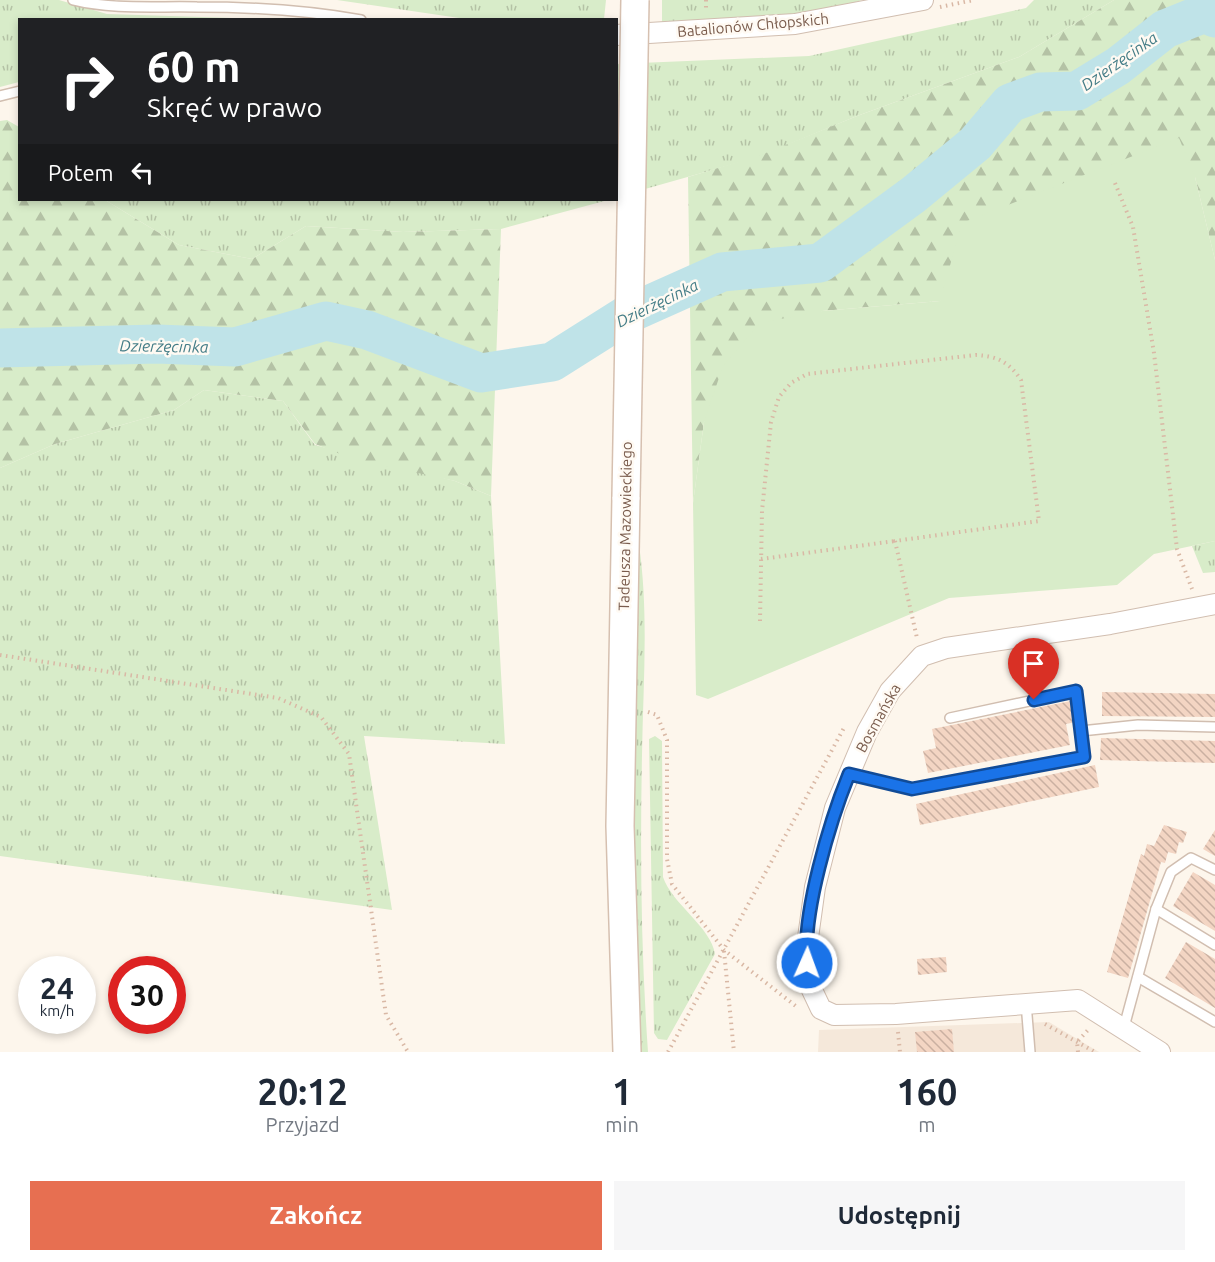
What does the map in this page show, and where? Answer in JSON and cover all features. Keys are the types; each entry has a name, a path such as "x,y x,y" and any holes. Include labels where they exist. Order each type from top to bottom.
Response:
{"main road":[{"name":"Tadeusza Mazowieckiego","path":"627,1052 620,826 635,0"}],"street":[{"name":"Batalionów Chłopskich","path":"618,35 795,24 923,0"},
{"name":"Bosmańska","path":"1160,1052 1124,1027 1078,1000 834,1015 821,1009 812,990 806,951 815,887 835,808 867,732 890,692 922,656 946,648 1110,624 1209,596"}],"lane":[{"path":"73,0 132,6 278,8 347,18"},
{"path":"0,96 18,92"},
{"path":"849,774 912,789 1084,757 1076,691 950,718"},
{"path":"1081,731 1138,725 1215,727"},
{"path":"1124,1027 1156,909 1172,872 1191,858 1215,870"},
{"path":"1156,909 1215,945"},
{"path":"1138,976 1215,1022"},
{"path":"1026,1003 1030,1052"}],"path":[{"path":"1114,183 1133,227 1154,352 1177,549 1193,591"},
{"path":"760,621 761,559 762,511 771,422 779,397 791,383 807,374 976,355 993,356 1012,365 1021,380 1039,521 761,559"},
{"path":"895,541 917,640"},
{"path":"1181,594 1193,591 1209,596"},
{"path":"910,646 926,637"},
{"path":"0,655 278,698 321,717 349,754 386,1015 408,1052"},
{"path":"648,712 657,715 667,740 668,875 678,893 724,950 799,1009"},
{"path":"668,1052 846,723"},
{"path":"724,950 734,1052"}],"shaded area":[{"path":"1049,1022 1099,1052 818,1052 819,1030"}],"green space":[{"path":"0,0 59,0 107,14 234,18 18,18 18,82 0,87"},
{"path":"337,0 606,0 604,18 459,18"},
{"path":"662,0 862,0 798,20 662,28"},
{"path":"1034,0 1114,0 1019,57 857,116 758,157 618,197 618,64 809,56 1026,8"},
{"path":"1114,0 1215,0 1215,260 1195,177 940,301 822,311 704,422 693,503 688,177 758,156 857,116 1019,57"},
{"path":"7,120 18,126 18,201 107,201 179,245 252,259 306,226 403,232 501,229 491,496 455,481 353,459 315,444 283,401 204,390 174,410 55,444 0,468 0,121"},
{"path":"1179,138 1195,177 1215,260 1215,541 1154,554 1117,585 949,598 708,699 696,695 693,503 704,422 723,366 760,323 822,311 940,301 962,223"},
{"path":"107,201 604,201 501,229 403,232 306,226 252,259 179,245"},
{"path":"204,390 283,401 315,445 455,481 491,496 505,744 364,736 392,910 0,856 0,468 55,444 174,410"},
{"path":"1215,541 1215,572 1203,573 1192,546"},
{"path":"637,545 639,545 642,571 645,623 641,866 648,1052 640,1052 632,826"},
{"path":"655,736 662,741 663,877 674,897 706,934 715,954 667,1040 658,1039 654,1033 649,739"}],"building":[{"path":"1102,692 1215,694 1215,717 1102,716"},
{"path":"1071,701 1076,722 1066,724 1070,745 928,773 923,751 936,748 932,729"},
{"path":"1101,738 1215,741 1215,763 1100,760"},
{"path":"1095,765 1099,787 920,825 916,804"},
{"path":"1164,825 1187,832 1183,843 1179,842 1176,854 1168,852 1165,863 1161,862 1128,978 1107,972 1141,854 1144,856 1147,844 1154,846"},
{"path":"1215,830 1215,856 1203,849"},
{"path":"1193,872 1215,885 1215,931 1173,906"},
{"path":"1186,942 1215,959 1215,1008 1165,978"},
{"path":"946,957 947,972 918,975 917,959"},
{"path":"952,1029 954,1052 917,1052 915,1032"}],"waterway":[{"name":"Dzierżęcinka","path":"0,348 157,344 235,347 326,321 367,330 481,373 552,362 628,314 722,272 820,263 913,195 975,144 1010,103 1040,92 1077,91 1118,66 1165,29 1205,13 1215,18"}],"route":[{"path":"807,963 806,951 815,887 835,808 849,774 912,789 1084,757 1076,691 1034,700"}]}
